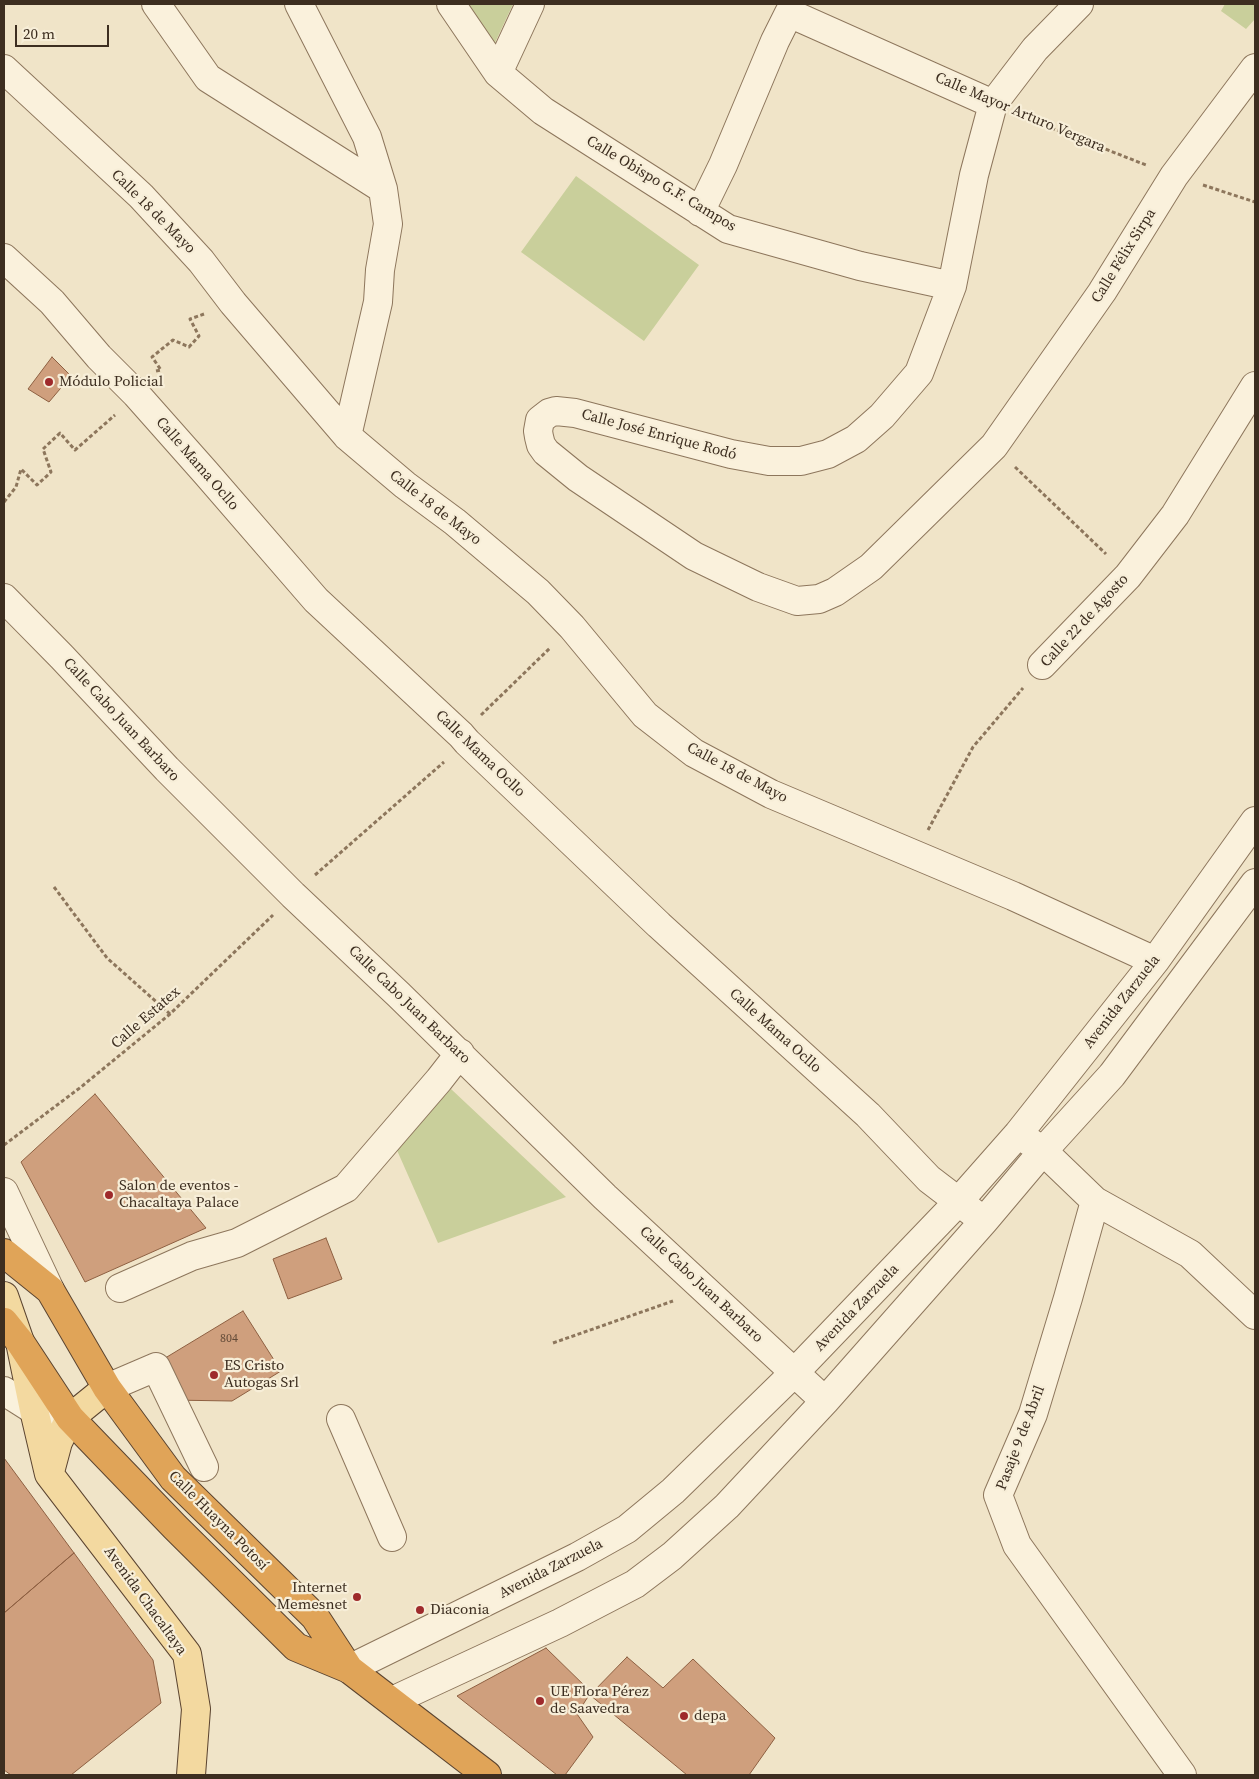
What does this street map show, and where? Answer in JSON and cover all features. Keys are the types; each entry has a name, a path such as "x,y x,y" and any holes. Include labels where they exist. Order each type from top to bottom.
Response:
{"highway":[{"path":"4,1253 50,1290"},
{"name":"Calle Huayna Potosí","path":"50,1290 107,1388 173,1478 315,1618 349,1668"},
{"name":"Calle Huayna Potosí","path":"12,1332 70,1418 175,1527 296,1647 349,1668 487,1775"}],"main road":[{"name":"Avenida Chacaltaya","path":"4,1296 49,1474 187,1654 196,1709 191,1775"},
{"path":"49,1474 58,1442 70,1418 107,1388"}],"street":[{"path":"156,4 208,78 383,189"},
{"path":"299,4 367,137 383,189 388,224 380,270 378,302 347,436"},
{"name":"Calle Obispo G.F. Campos","path":"451,4 498,73 543,111 728,229 860,266 952,286"},
{"path":"498,73 530,4"},
{"name":"Calle José Enrique Rodó","path":"994,446 871,567 835,592 819,599 798,601 758,587 694,556 578,478 546,452 541,445 539,437 539,424 543,417 556,411 566,411 731,454 769,461 802,461 828,454 856,439 882,416 919,373 952,286 974,175 993,104 1035,49 1079,4"},
{"name":"Calle Mayor Arturo Vergara","path":"700,212 723,165 775,41 789,13 993,104"},
{"name":"Calle Félix Sirpa","path":"994,446 1102,292 1174,176 1255,68"},
{"name":"Calle 18 de Mayo","path":"4,69 141,196 201,261 233,303 347,436 406,485 455,522 538,592 572,627 645,715 694,753 771,794 1012,896 1155,961"},
{"name":"Calle Mama Ocllo","path":"4,258 52,302 99,357 132,380 316,600 464,738 672,937 868,1115 929,1179 984,1221"},
{"name":"Calle 22 de Agosto","path":"1042,665 1128,576 1175,515 1255,386"},
{"name":"Calle Cabo Juan Barbaro","path":"4,598 167,769 293,894 460,1053 606,1197 825,1401"},
{"name":"Avenida Zarzuela","path":"349,1668 577,1556 627,1529 673,1491 794,1373 958,1202 1018,1134 1155,961 1255,821"},
{"path":"392,1701 560,1623 635,1584 672,1556 727,1506 825,1401 984,1221 1043,1151 1112,1075 1255,884"},
{"path":"120,1288 192,1256 237,1243 346,1188 460,1053"},
{"path":"1018,1134 1043,1151 1096,1201 1190,1254 1255,1315"},
{"path":"4,1192 50,1290"},
{"name":"Pasaje 9 de Abril","path":"1096,1201 1033,1414 998,1495 1017,1544 1182,1775"},
{"path":"107,1388 156,1367 204,1468"},
{"path":"4,1391 34,1410 70,1418"},
{"path":"341,1419 392,1537"}],"path":[{"name":"Calle Mayor Arturo Vergara","path":"993,104 1174,176 1255,202"},
{"path":"132,380 161,370 152,358 173,340 189,346 199,336 190,320 233,303"},
{"path":"4,502 16,487 21,470 37,485 51,472 43,449 60,433 75,450 101,428"},
{"path":"994,446 1128,576"},
{"name":"Calle Estatex","path":"4,1145 81,1087 170,1014 293,894 464,738 572,627"},
{"name":"Calle 22 de Agosto","path":"915,854 973,747 1042,665"},
{"path":"54,887 107,958 170,1014"},
{"path":"553,1344 704,1290"}],"green space":[{"path":"465,4 513,4 493,47"},
{"path":"1225,4 1255,4 1255,19 1246,29 1221,11"},
{"path":"576,176 699,265 644,341 521,252"},
{"path":"451,1089 566,1197 438,1243 396,1148"}],"building":[{"name":"Módulo Policial","path":"52,357 71,376 49,402 28,389"},
{"name":"Salon de eventos - Chacaltaya Palace","path":"95,1094 206,1228 85,1282 21,1162"},
{"path":"326,1238 342,1279 288,1299 273,1259"},
{"path":"243,1311 281,1371 232,1401 170,1400 152,1366"},
{"path":"4,1458 74,1553 4,1613"},
{"path":"74,1553 153,1660 161,1703 71,1775 11,1775 4,1770 4,1613"},
{"path":"546,1648 591,1692 577,1714 593,1737 565,1775 557,1775 457,1696"},
{"name":"depa","path":"627,1657 663,1688 693,1659 775,1738 749,1775 687,1775 590,1695"}],"place":[{"name":"Módulo Policial","path":"49,382"},
{"name":"Salon de eventos - Chacaltaya Palace","path":"109,1195"},
{"name":"ES Cristo Autogas Srl","path":"214,1375"},
{"name":"Internet Memesnet","path":"357,1597"},
{"name":"Diaconia","path":"420,1610"},
{"name":"UE Flora Pérez de Saavedra","path":"540,1701"},
{"name":"depa","path":"684,1716"}]}
